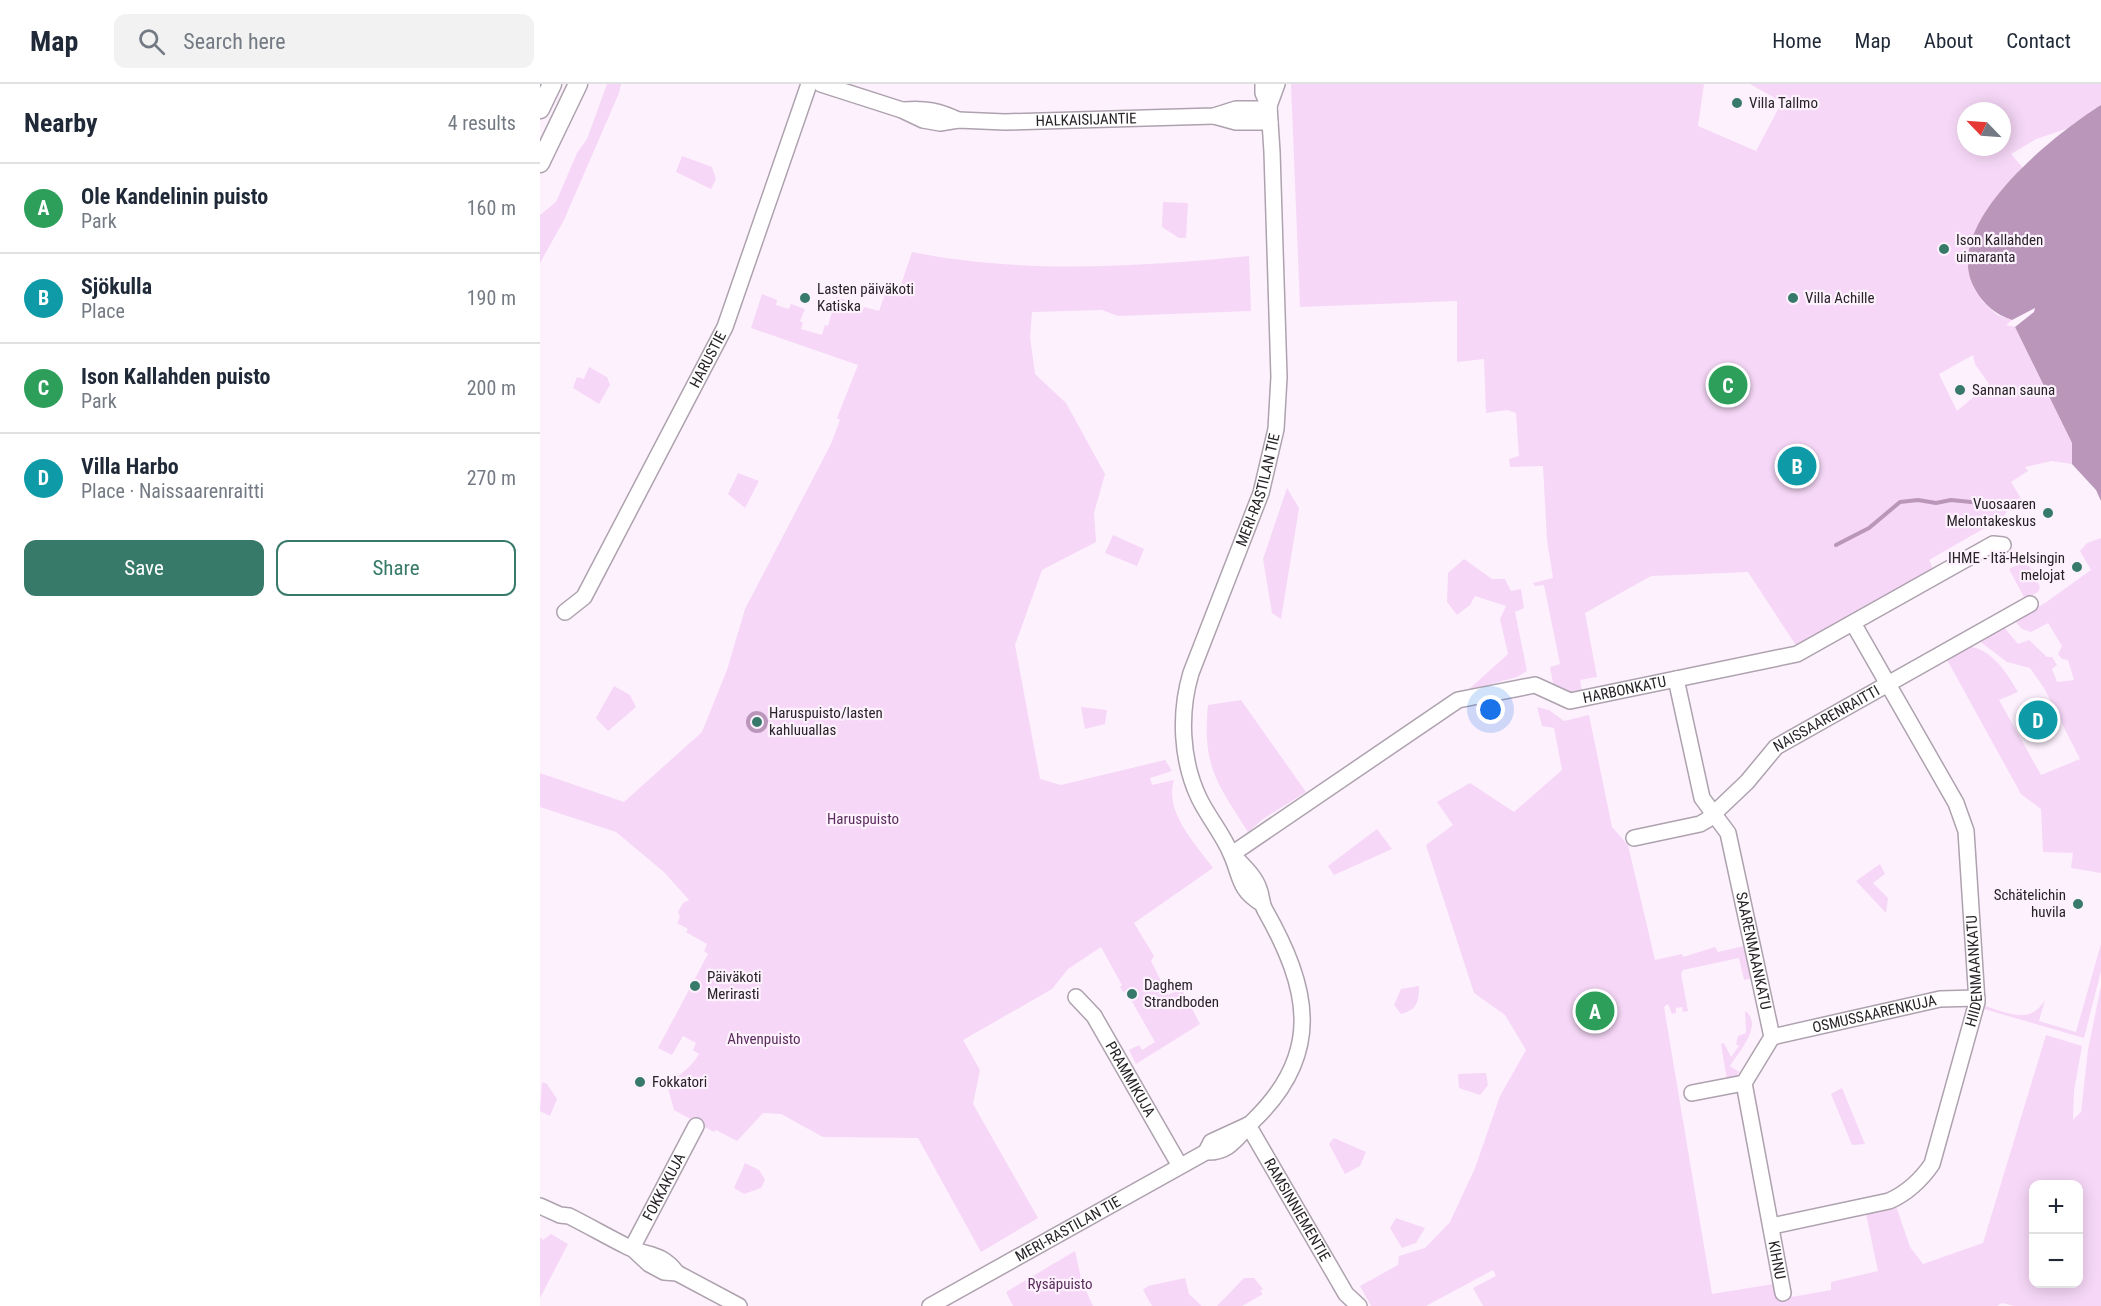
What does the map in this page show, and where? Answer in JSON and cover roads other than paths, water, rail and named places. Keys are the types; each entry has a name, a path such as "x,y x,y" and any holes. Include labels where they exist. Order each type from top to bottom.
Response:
{"main road":[{"path":"540,109 552,84"},
{"path":"540,163 578,84"}],"street":[{"name":"HARUSTIE","path":"565,612 584,597 725,327 809,84"},
{"name":"HALKAISIJANTIE","path":"821,84 902,110 925,108 958,120 1005,122 1214,116 1236,122 1267,103"},
{"name":"MERI-RASTILAN TIE","path":"930,1306 1206,1152 1211,1142 1248,1125 1272,1102 1282,1087 1296,1052 1302,1019 1302,998 1294,966 1261,903 1248,895 1240,881 1232,854 1194,784 1186,756 1184,715 1188,684 1195,661 1252,517 1273,446 1279,377 1267,103 1276,84"},
{"name":"HARBONKATU","path":"1232,854 1458,700 1535,685 1570,701 1797,654 1993,544 2003,545"},
{"name":"NAISSAARENRAITTI","path":"1634,838 1700,824 1747,782 1776,747 2031,604"},
{"name":"HIIDENMAANKATU","path":"1772,1226 1889,1202 1905,1192 1927,1171 1939,1141 1977,998 1964,822 1853,623"},
{"name":"SAARENMAANKATU","path":"1676,679 1702,798 1728,833 1772,1037"},
{"name":"PRAMMIKUJA","path":"1076,998 1094,1016 1180,1166"},
{"name":"OSMUSSAARENKUJA","path":"1772,1037 1940,999 1977,998"},
{"path":"1772,1037 1744,1083 1772,1226"},
{"path":"1692,1093 1744,1083"},
{"name":"RAMSINNIEMENTIE","path":"1248,1125 1347,1300 1359,1306"},
{"name":"FOKKAKUJA","path":"632,1248 696,1126"},
{"path":"540,1195 564,1207 569,1216"},
{"path":"540,1206 560,1215 569,1216 632,1248 654,1253 669,1262 677,1273 739,1306"},
{"name":"KIHNU","path":"1772,1226 1783,1293"}],"waterway":[{"path":"1836,545 1869,528 1900,502 1918,500 1936,503 1951,500 1991,504"}],"place":[{"name":"Villa Tallmo","path":"1737,103"},
{"name":"Ison Kallahden uimaranta","path":"1944,249"},
{"name":"Lasten päiväkoti Katiska","path":"805,298"},
{"name":"Villa Achille","path":"1793,298"},
{"name":"Ison Kallahden puisto","path":"1728,385"},
{"name":"Sannan sauna","path":"1960,390"},
{"name":"Sjökulla","path":"1797,466"},
{"name":"Vuosaaren Melontakeskus","path":"2048,513"},
{"name":"IHME - Itä-Helsingin melojat","path":"2077,567"},
{"name":"Villa Harbo","path":"2038,720"},
{"name":"Haruspuisto/lasten kahluuallas","path":"757,722"},
{"name":"Schätelichin huvila","path":"2078,904"},
{"name":"Päiväkoti Merirasti","path":"695,986"},
{"name":"Daghem Strandboden","path":"1132,994"},
{"name":"Ole Kandelinin puisto","path":"1595,1011"},
{"name":"Fokkatori","path":"640,1082"}],"park label":[{"name":"Haruspuisto","path":"863,819"},
{"name":"Ahvenpuisto","path":"764,1039"},
{"name":"Rysäpuisto","path":"1060,1284"}]}
